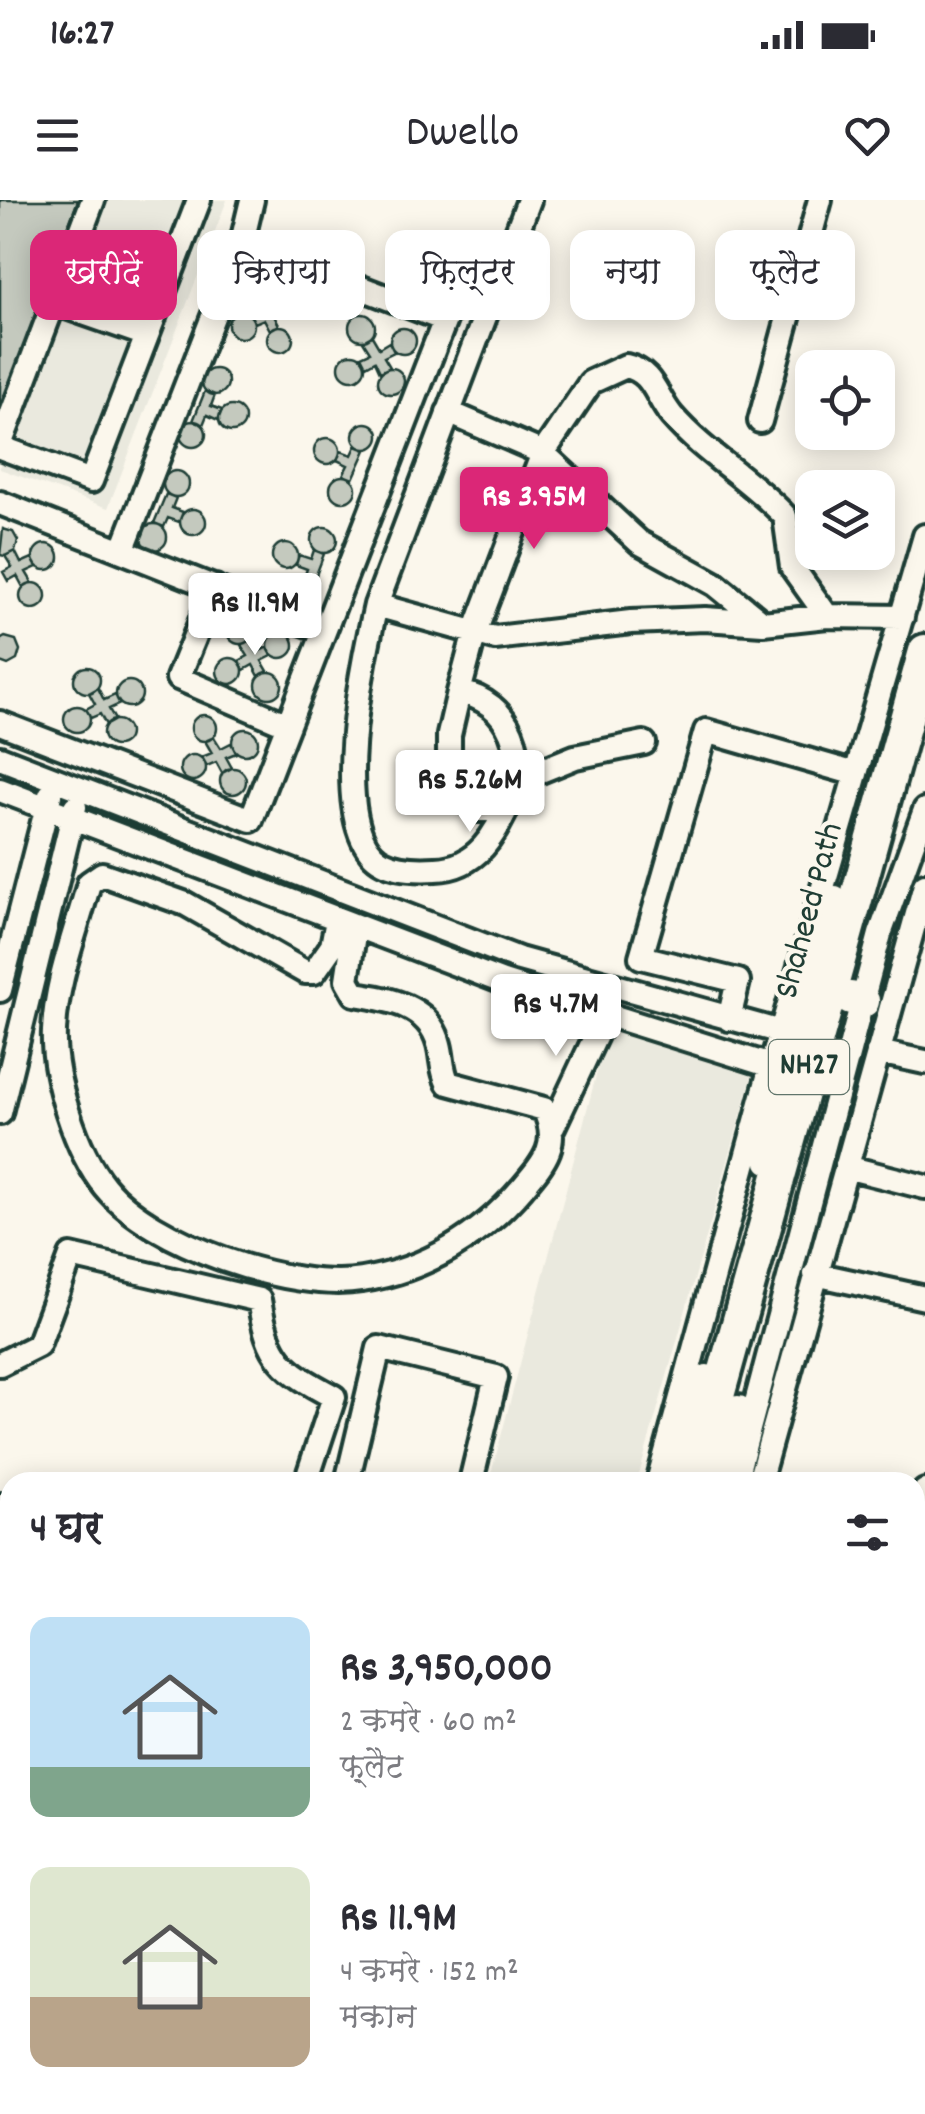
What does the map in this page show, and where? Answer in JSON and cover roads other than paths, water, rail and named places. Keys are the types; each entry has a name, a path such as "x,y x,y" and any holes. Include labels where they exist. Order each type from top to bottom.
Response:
{"highway":[{"name":"Shaheed Path","path":"697,1472 845,899 925,651"},
{"name":"Shaheed Path","path":"721,1472 857,999 925,733"}],"street":[{"path":"81,230 92,200"},
{"path":"47,320 0,446 90,481 200,200"},
{"path":"245,230 252,200"},
{"path":"459,692 487,701 501,712 518,752 514,790 496,835 474,857 444,869 415,870 381,862 359,833 350,797 376,605 529,200"},
{"path":"760,420 820,200"},
{"path":"240,850 445,320 365,289"},
{"path":"105,320 147,335"},
{"path":"122,550 212,320"},
{"path":"644,744 576,757 514,790 494,810 478,810 460,798 449,776 449,735 475,632 543,453 591,382 626,366 638,368 650,378 668,412 700,445 785,516 792,567 827,616"},
{"path":"448,412 543,453 638,542 716,584 763,624"},
{"path":"0,504 324,632"},
{"path":"661,1472 770,1066 925,536"},
{"path":"215,587 178,678 288,725"},
{"path":"376,605 495,638 630,622 705,619 763,624 827,616 902,617"},
{"path":"0,723 250,820"},
{"path":"729,1019 738,981 641,957 706,731 856,774"},
{"path":"679,1472 845,899 866,741"},
{"path":"0,758 519,959 780,1032"},
{"path":"0,990 54,779"},
{"path":"0,1113 80,789"},
{"path":"0,790 346,924 770,1066"},
{"path":"738,1472 857,999 925,810"},
{"path":"901,870 914,869 925,875"},
{"path":"346,924 324,961 314,972 305,972 230,926 144,886 102,874 89,883 59,987 54,1034 61,1100 105,1187 164,1234 242,1266 318,1282 363,1280 435,1257 483,1230 550,1154 553,1126 606,1014"},
{"path":"762,1472 925,885"},
{"path":"346,924 347,980 355,994 406,1004 425,1021 440,1044 439,1064 448,1083 544,1109 553,1126"},
{"path":"878,1052 925,1062"},
{"path":"846,1167 925,1188"},
{"path":"0,1364 38,1345 71,1256 259,1300 265,1340 286,1371 334,1397 309,1472"},
{"path":"816,1274 925,1298"},
{"path":"349,1472 379,1348 496,1377 473,1472"}]}
